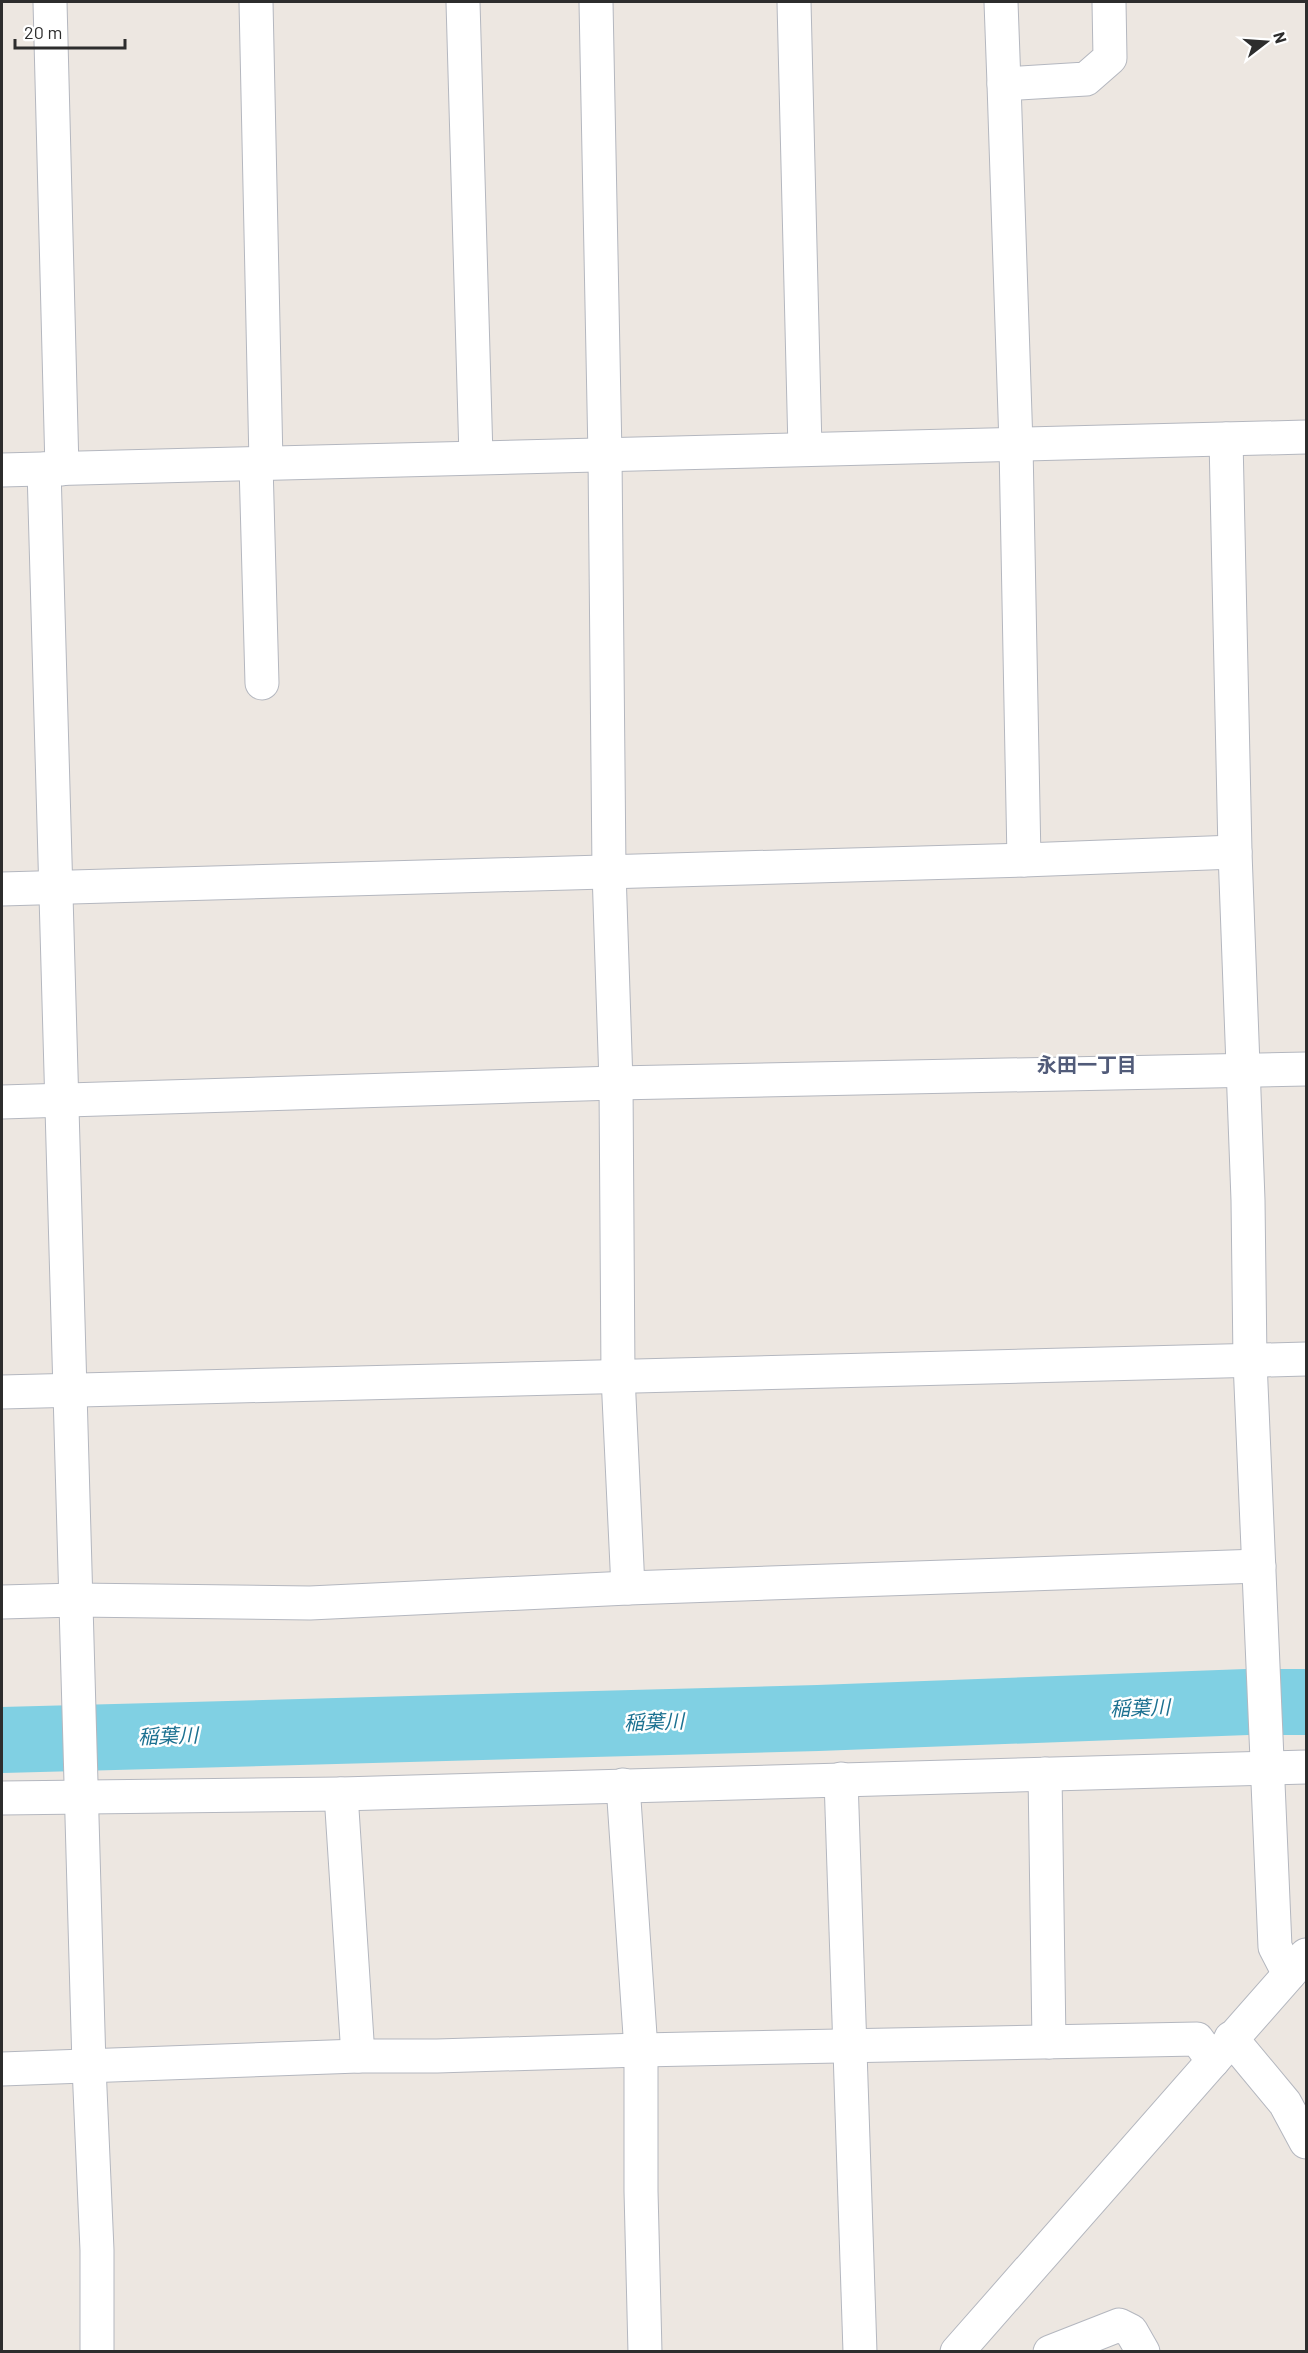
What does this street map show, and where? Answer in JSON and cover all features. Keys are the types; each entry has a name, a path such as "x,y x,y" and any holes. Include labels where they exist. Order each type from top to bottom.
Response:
{"street":[{"path":"50,2 58,888 89,2066 97,2250 97,2352"},
{"path":"256,2 262,683"},
{"path":"463,2 476,457"},
{"path":"596,2 605,456 609,871 616,1083 618,1376 628,1588"},
{"path":"794,2 805,449"},
{"path":"1001,2 1016,444 1024,860"},
{"path":"1004,84 1086,80 1110,58 1109,2"},
{"path":"2,470 1306,437"},
{"path":"957,2352 1298,1964 1275,1947 1250,1361 1226,439"},
{"path":"2,889 1235,852"},
{"path":"2,1102 616,1083 1306,1069"},
{"path":"2,1392 1306,1359"},
{"path":"2,1602 76,1600 310,1603 628,1588 1259,1566"},
{"path":"2,1798 341,1794 1306,1767"},
{"path":"1045,1774 1049,2042"},
{"path":"841,1779 860,2352"},
{"path":"623,1785 640,2050 640,2192 645,2351 637,2352"},
{"path":"341,1794 358,2056"},
{"path":"2,2069 358,2056 1197,2039 1222,2049 1285,2103 1306,2142"},
{"path":"1050,2352 1119,2325 1131,2331 1143,2352"}],"waterway":[{"name":"稲葉川","path":"2,1740 1306,1702"}],"district":[{"name":"永田一丁目","path":"1087,1064"}]}
